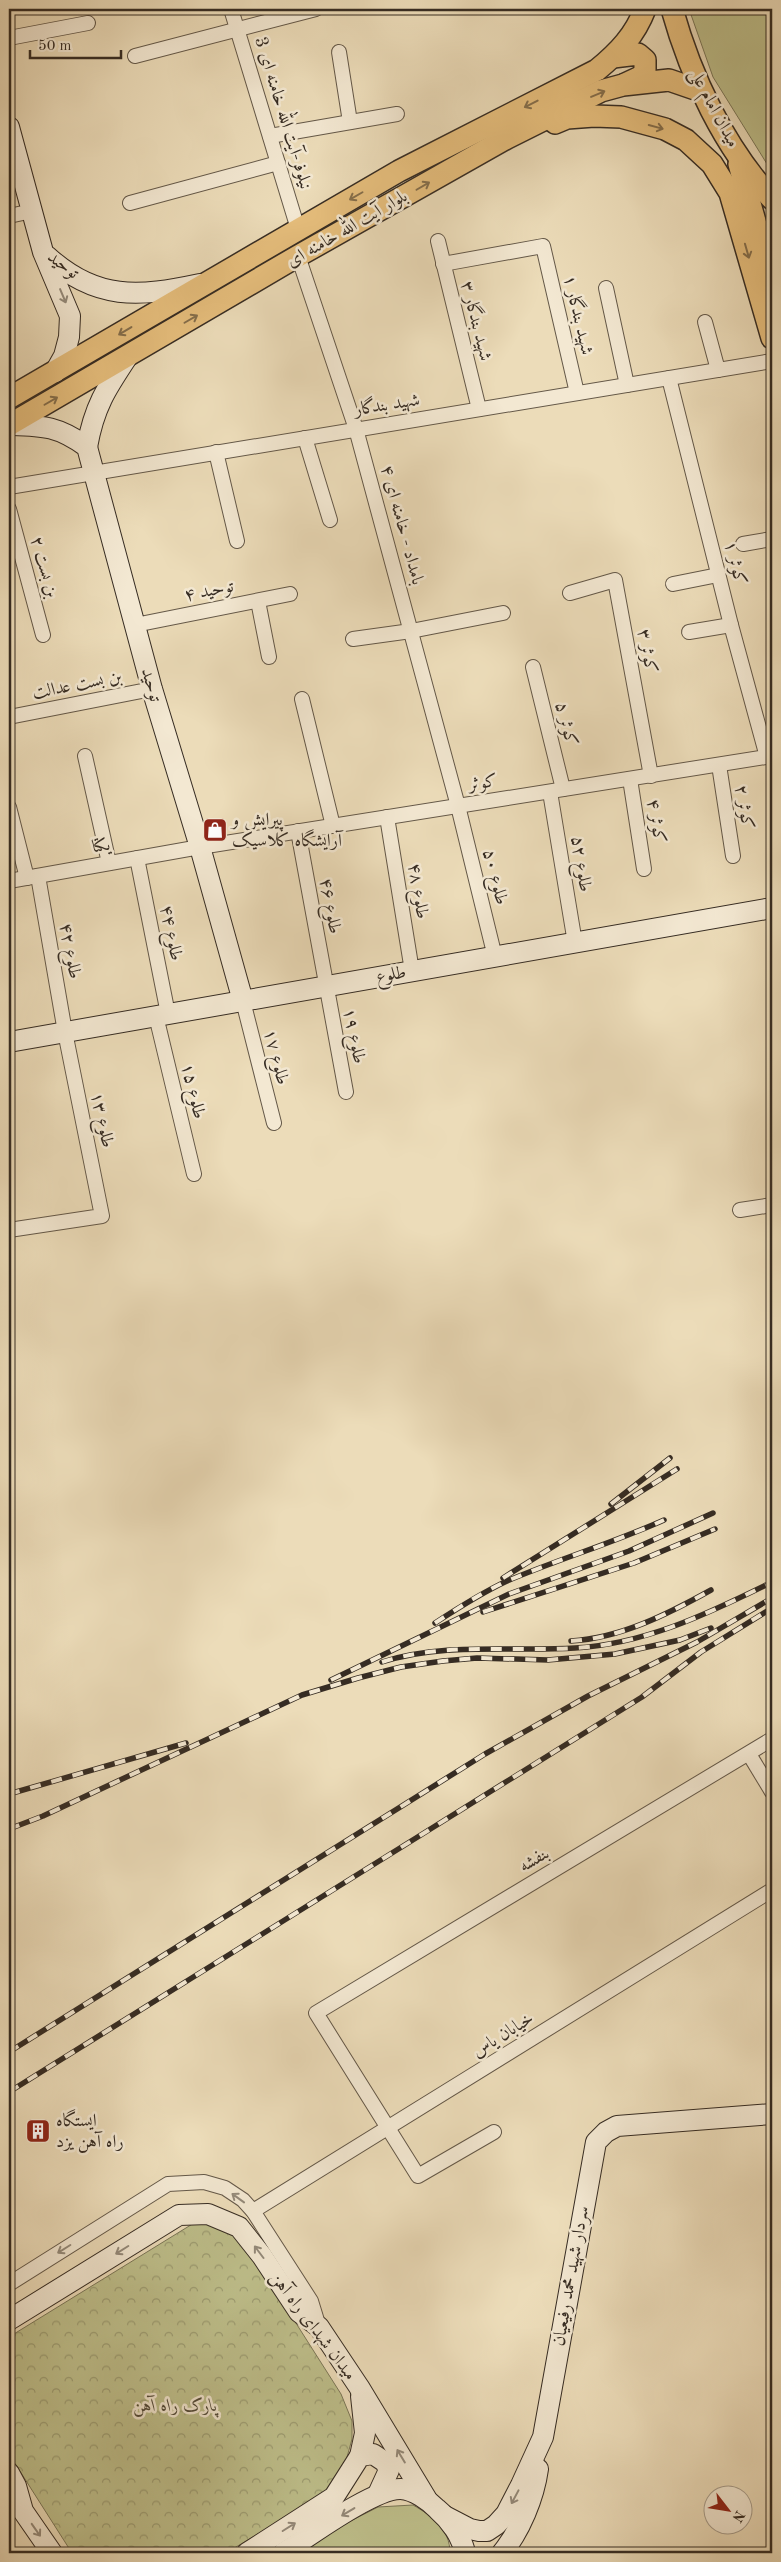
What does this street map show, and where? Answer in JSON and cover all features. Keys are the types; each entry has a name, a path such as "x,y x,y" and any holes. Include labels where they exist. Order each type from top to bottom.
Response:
{"main road":[{"name":"بلوار آیت الله خامنه ای","path":"9,398 398,171 574,82 613,57 632,36 645,9"},
{"name":"میدان امام علی","path":"672,9 701,91 735,149 772,199"},
{"path":"613,57 638,54 645,60 644,72 640,77 623,85"},
{"name":"بلوار آیت الله خامنه ای","path":"9,425 298,256 507,138 601,92 623,85 669,80 701,91"},
{"path":"507,138 567,118 594,116 621,117 665,129 686,140 712,164 730,193 765,286"},
{"path":"735,149 766,260 765,286 772,338"}],"street":[{"name":"نیلوفر-آیت الله خامنه ای 3","path":"231,9 298,229"},
{"path":"135,56 316,9"},
{"path":"9,38 88,23"},
{"path":"339,52 350,122"},
{"path":"270,136 397,114"},
{"name":"توحید","path":"9,127 15,174 32,211 43,252 73,276 119,293 162,292 207,282"},
{"path":"130,203 278,162"},
{"path":"9,216 32,211"},
{"name":"شهید بندگار ۳","path":"438,241 479,409"},
{"name":"شهید بندگار ۱","path":"443,264 543,246 577,393"},
{"path":"43,252 70,316 69,337 64,356 55,372"},
{"name":"بامداد - خامنه ای ۴","path":"298,256 356,429 458,806"},
{"path":"606,288 627,385"},
{"path":"705,322 718,370"},
{"path":"9,425 48,426 70,434 87,446 92,419 104,392 128,356"},
{"name":"شهید بندگار","path":"9,486 772,361"},
{"name":"کوثر ۱","path":"669,378 731,625 770,757"},
{"path":"305,438 330,520"},
{"name":"توحید","path":"87,446 152,689 200,847 243,1001"},
{"path":"216,452 237,541"},
{"name":"بن بست ۲","path":"9,508 43,635"},
{"path":"743,544 772,539"},
{"path":"673,584 718,575"},
{"name":"کوثر ۳","path":"570,593 615,580 650,776"},
{"name":"توحید ۴","path":"135,625 290,594"},
{"path":"258,600 269,657"},
{"path":"352,639 411,631 503,612"},
{"path":"689,632 731,625"},
{"name":"کوثر ۵","path":"533,667 557,791"},
{"name":"بن بست عدالت","path":"9,717 152,689"},
{"path":"302,699 333,826"},
{"path":"85,756 109,864"},
{"name":"کوثر","path":"200,847 770,757"},
{"name":"کوثر ۲","path":"718,765 733,856"},
{"name":"کوثر ۴","path":"630,779 644,869"},
{"name":"طلوع ۵۲","path":"557,791 575,943"},
{"name":"طلوع ۵۰","path":"458,806 495,957"},
{"name":"طلوع ۴۲","path":"9,807 33,877 65,1032"},
{"name":"طلوع ۴۸","path":"387,817 412,972"},
{"name":"طلوع ۴۶","path":"298,832 326,986"},
{"name":"یکتا","path":"9,881 200,847"},
{"name":"طلوع ۴۴","path":"137,858 162,1015"},
{"name":"طلوع","path":"9,1042 772,908"},
{"name":"طلوع ۱۹","path":"326,986 346,1092"},
{"name":"طلوع ۱۷","path":"243,1001 274,1123"},
{"name":"طلوع ۱۵","path":"162,1015 194,1174"},
{"name":"طلوع ۱۳","path":"9,1230 102,1216 65,1032"},
{"path":"740,1210 772,1205"},
{"name":"بنفشه","path":"387,2128 316,2013 772,1739"},
{"path":"749,1754 772,1792"},
{"name":"خیابان یاس","path":"253,2211 772,1890"},
{"name":"سردار شهید محمد رفیعیان","path":"446,2516 470,2529 479,2531 487,2531 496,2525 506,2514 543,2437 596,2142 606,2132 617,2126 772,2114"},
{"path":"387,2128 418,2176 494,2132"},
{"path":"9,2284 168,2184 204,2182 224,2188 242,2200 253,2211 311,2300 319,2327"},
{"name":"میدان شهدای راه آهن","path":"9,2320 178,2215 208,2214 239,2227 262,2256 299,2312 319,2327 359,2387 426,2498"},
{"path":"247,2553 334,2496 360,2456 365,2433 359,2387"},
{"path":"502,2553 520,2523 532,2494 538,2472 543,2437"},
{"path":"360,2456 368,2454 380,2456 389,2470 378,2494"},
{"path":"9,2473 16,2486 16,2505 52,2553"},
{"path":"283,2553 378,2494 400,2489 426,2498 446,2516 464,2544 465,2553"}],"green space":[{"path":"689,9 772,9 772,172 713,77"},
{"name":"پارک راه آهن","path":"194,2223 213,2225 227,2231 246,2246 341,2394 352,2421 352,2439 341,2479 321,2496 226,2553 72,2553 9,2454 9,2337"},
{"path":"413,2505 439,2524 447,2537 450,2553 301,2553 339,2527 378,2507"}],"railway":[{"path":"611,1504 670,1458"},
{"path":"503,1578 677,1469"},
{"path":"331,1680 509,1594 629,1551 713,1513"},
{"path":"435,1623 461,1606 507,1581 664,1520"},
{"path":"483,1612 634,1563 715,1529"},
{"path":"382,1662 430,1652 478,1649 575,1648 625,1641 697,1617 766,1585"},
{"path":"571,1641 590,1639 626,1630 661,1616 711,1590"},
{"path":"9,2052 485,1754 588,1696 697,1642 772,1598"},
{"path":"9,2092 642,1697 701,1652 772,1608"},
{"path":"9,1829 43,1816 302,1695 358,1678 401,1667 443,1661 477,1658 548,1660 615,1654 680,1640 711,1628"},
{"path":"9,1794 186,1743"}],"place":[{"name":"پیرایش و آرایشگاه کلاسیک","path":"215,830"},
{"name":"ایستگاه راه آهن یزد","path":"38,2131"}]}
